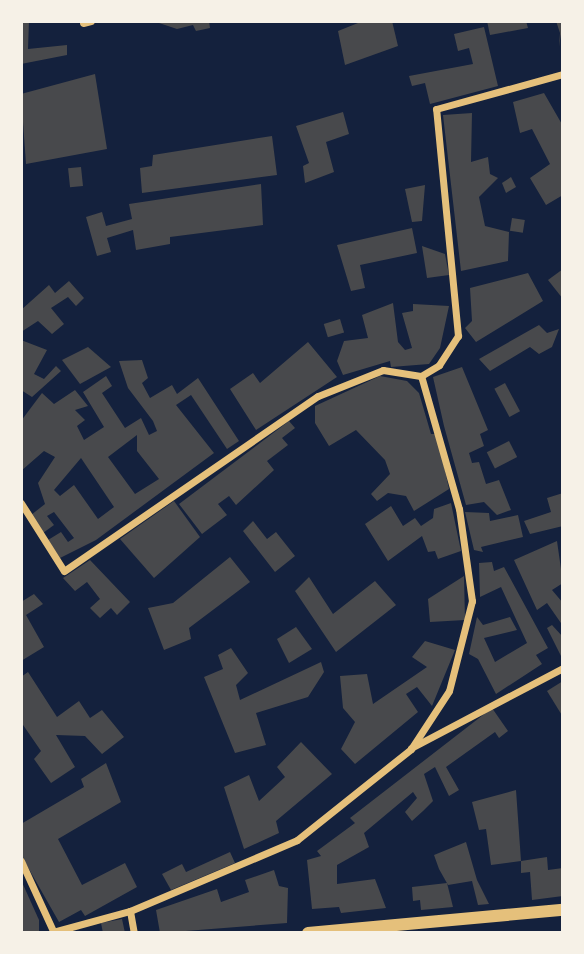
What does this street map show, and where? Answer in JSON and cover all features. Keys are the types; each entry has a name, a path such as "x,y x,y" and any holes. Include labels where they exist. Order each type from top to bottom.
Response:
{"street":[{"path":"21,503 64,571 317,396 383,370 421,376 439,365 458,336 460,312 436,109 563,74"},
{"path":"411,749 449,691 472,601 460,509 421,376"},
{"path":"21,861 54,932 130,911 297,840 411,749 563,667"},
{"path":"308,933 563,910"},
{"path":"130,911 134,933"}],"building":[{"path":"21,21 29,21 28,49 67,45 67,55 21,64"},
{"path":"153,21 209,21 210,28 196,31 193,25 177,29"},
{"path":"363,21 392,21 398,46 345,65 338,31"},
{"path":"487,21 526,21 528,28 490,35"},
{"path":"556,21 563,21 559,47 560,33"},
{"path":"484,27 498,86 430,104 425,83 412,86 409,76 473,64 469,48 458,51 454,34"},
{"path":"95,74 107,149 26,164 21,94"},
{"path":"544,93 563,126 563,195 546,205 530,178 550,164 532,129 520,133 513,102"},
{"path":"343,112 349,134 326,142 334,172 305,183 303,166 309,163 296,126"},
{"path":"472,113 471,162 488,157 490,174 498,178 479,197 485,226 509,232 508,261 461,271 443,115"},
{"path":"272,136 277,175 142,193 140,168 152,166 153,155"},
{"path":"81,167 83,186 70,187 68,168"},
{"path":"511,177 516,187 506,193 502,183"},
{"path":"261,184 263,225 170,237 170,244 136,250 133,230 107,238 111,252 97,256 86,217 102,212 106,226 132,219 129,204"},
{"path":"425,185 422,221 412,222 405,189"},
{"path":"512,218 525,220 523,233 510,231"},
{"path":"412,228 417,253 360,265 365,288 351,291 337,245"},
{"path":"422,246 445,254 449,275 427,278"},
{"path":"563,269 563,299 548,280"},
{"path":"528,273 543,301 476,342 465,328 472,321 470,288"},
{"path":"69,281 84,298 76,306 68,297 51,308 64,324 52,334 38,321 21,332 21,310 49,285 55,293"},
{"path":"393,303 398,342 405,350 412,348 402,313 413,311 413,304 449,306 440,348 429,364 391,367 390,361 343,375 337,361 344,341 368,338 362,315"},
{"path":"340,319 344,332 328,337 324,324"},
{"path":"539,325 547,333 559,329 552,347 539,354 530,347 490,371 479,359"},
{"path":"21,340 47,350 34,374 44,379 56,366 61,371 32,397 21,390"},
{"path":"308,342 337,377 256,430 230,389 253,373 260,383"},
{"path":"88,347 111,367 80,384 62,360"},
{"path":"142,360 148,378 142,383 150,398 172,385 177,394 198,378 239,441 227,449 191,395 176,405 214,453 96,540 60,558 48,540 61,532 68,542 74,538 54,512 47,516 54,525 43,533 31,515 45,504 38,483 55,457 44,451 21,471 21,421 42,393 54,404 75,390 88,406 75,410 85,420 77,426 84,440 104,427 83,392 106,376 112,386 102,393 125,428 141,418 149,435 157,431 153,421 128,388 119,361","holes":["137,435 137,451 159,479 135,494 108,457","81,458 114,507 98,519 74,485 60,496 54,490"]},
{"path":"462,367 488,430 480,434 484,446 469,453 472,463 479,462 486,484 499,480 511,510 497,515 484,502 466,505 444,426 433,377"},
{"path":"380,376 407,381 419,393 431,434 437,434 449,489 414,511 406,496 388,493 377,501 371,494 390,474 385,460 356,430 329,446 315,423 315,406"},
{"path":"505,383 520,411 509,417 494,389"},
{"path":"289,421 295,428 282,438 288,445 267,461 274,470 236,505 229,496 218,504 227,515 202,534 179,504"},
{"path":"509,441 517,457 495,468 487,452"},
{"path":"563,493 563,526 530,534 524,521 551,512 547,498"},
{"path":"174,501 200,537 154,578 120,539"},
{"path":"451,503 461,551 438,559 435,551 428,552 422,536 388,561 365,524 391,506 403,526 415,518 421,526 433,518 434,509"},
{"path":"465,512 489,513 490,521 518,515 523,537 481,547 483,552 474,550"},
{"path":"253,521 267,539 276,532 295,556 275,572 243,531"},
{"path":"557,541 563,583 552,590 563,603 563,626 547,603 537,610 514,560"},
{"path":"230,557 250,582 189,628 191,639 164,650 148,608 173,603"},
{"path":"90,560 130,602 117,615 111,608 100,618 90,608 100,599 87,582 75,591 63,578"},
{"path":"492,562 494,571 504,567 548,648 536,655 542,664 496,694 478,659 469,654 477,617 483,625 510,617 517,630 484,638 495,662 527,643 501,587 480,597 479,563"},
{"path":"464,576 465,620 430,622 428,599"},
{"path":"309,577 333,614 375,581 396,605 336,652 295,591"},
{"path":"34,594 43,604 26,615 44,647 21,661 21,602"},
{"path":"552,625 563,637 563,660 547,628"},
{"path":"296,627 312,649 289,663 277,639"},
{"path":"425,641 455,650 432,706 417,687 406,694 418,712 355,764 341,749 355,722 343,708 340,676 367,674 373,704 427,667 412,657"},
{"path":"231,648 248,673 236,685 240,700 321,662 324,672 308,697 256,713 266,745 235,753 204,677 223,669 218,655"},
{"path":"28,672 57,717 79,701 90,718 102,710 124,737 102,754 85,736 56,735 75,767 51,783 34,759 41,751 21,722 21,677"},
{"path":"563,681 563,717 547,691"},
{"path":"492,708 508,731 499,738 495,732 446,767 459,790 449,796 435,767 424,774 433,801 423,811 412,821 405,812 417,798 413,792 364,833 369,847 337,865 337,884 375,879 386,908 341,913 339,907 312,909 307,860 321,856 317,851 355,823 350,818"},
{"path":"301,742 332,774 276,821 279,833 244,849 224,787 249,775 259,801 285,777 277,767"},
{"path":"106,763 121,802 58,839 82,885 125,863 137,887 85,916 81,910 59,922 21,855 21,824 84,787 81,779"},
{"path":"516,790 521,861 491,865 486,829 479,830 472,802"},
{"path":"466,842 477,880 489,904 478,905 472,881 448,885 439,869 434,855"},
{"path":"230,852 235,863 171,890 162,874 182,864 186,872"},
{"path":"547,857 548,870 563,868 563,896 532,900 530,872 521,873 521,861"},
{"path":"274,870 279,886 288,888 287,923 160,933 156,910 217,889 221,902 249,892 245,880"},
{"path":"21,880 39,920 39,933 21,933"},
{"path":"447,883 453,907 421,910 420,900 413,901 412,887"},
{"path":"122,919 125,933 103,933 101,923"}]}
